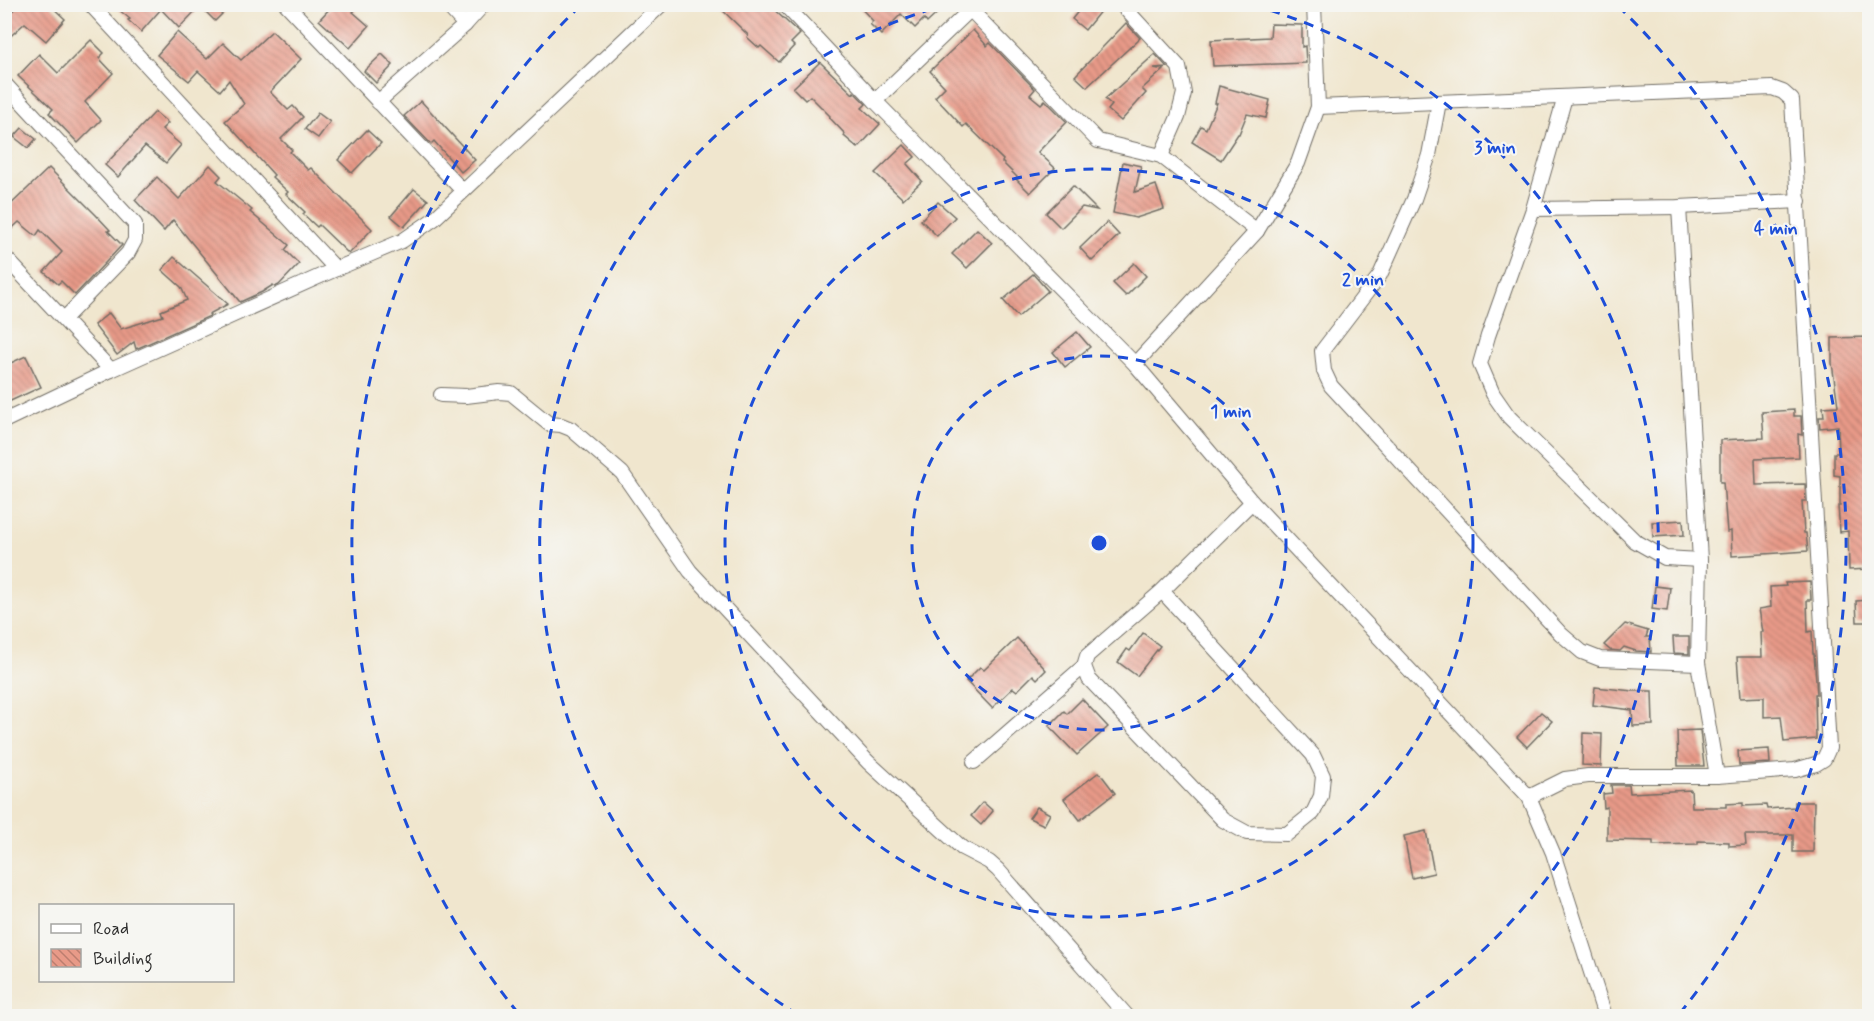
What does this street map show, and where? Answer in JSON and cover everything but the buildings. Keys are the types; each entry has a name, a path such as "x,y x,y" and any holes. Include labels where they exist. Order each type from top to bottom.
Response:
{"street":[{"path":"90,4 336,269"},
{"path":"286,4 463,191"},
{"path":"446,4 465,25"},
{"path":"378,102 465,25 484,4"},
{"path":"4,421 111,370 402,241 434,219 662,4"},
{"path":"784,4 875,101 1136,364 1252,502 1529,796 1553,853 1605,1017"},
{"path":"1121,4 1179,67 1184,93 1178,117 1161,156"},
{"path":"1136,364 1257,231 1298,163 1318,107 1314,4"},
{"path":"875,101 968,7 1098,141 1161,156 1257,231"},
{"path":"4,83 135,224 135,240 128,254 64,319"},
{"path":"1318,107 1772,87 1784,92 1792,100 1829,748 1824,759 1816,764 1795,770 1717,776 1588,776 1565,779 1529,796"},
{"path":"1565,96 1533,209 1480,364 1492,394 1509,417 1635,541 1665,558 1700,560"},
{"path":"1439,102 1429,155 1414,199 1380,275 1322,351 1324,371 1331,386 1561,634 1582,652 1600,659 1698,663"},
{"path":"1533,209 1679,207 1799,201"},
{"path":"1679,207 1700,560 1698,663 1717,776"},
{"path":"4,256 111,370"},
{"path":"441,395 511,393 549,424 571,429 622,473 690,571 868,762 962,848 989,862 998,870 1127,1017"},
{"path":"974,762 1084,666 1087,656 1162,591 1252,502"},
{"path":"1084,666 1089,679 1223,820 1247,833 1287,834 1313,813 1321,796 1323,776 1313,755 1162,591"}]}
